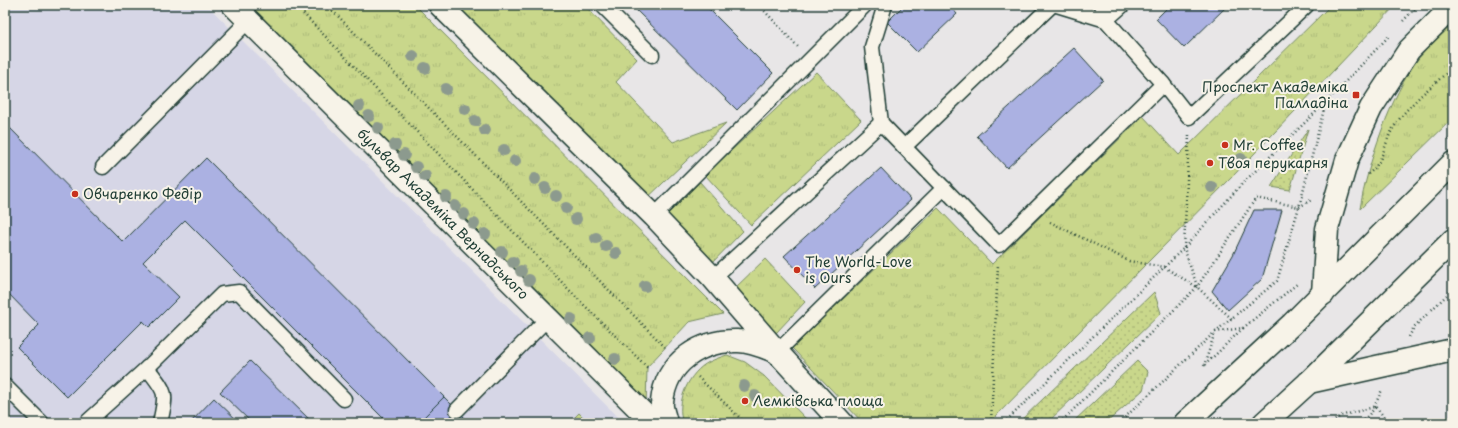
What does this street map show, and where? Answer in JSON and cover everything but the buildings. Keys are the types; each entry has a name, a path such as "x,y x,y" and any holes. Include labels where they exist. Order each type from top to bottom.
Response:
{"main road":[{"name":"бульвар Академіка Вернадського","path":"233,5 653,423"},
{"path":"440,5 654,216 713,278 776,352 842,423"},
{"path":"1323,294 1327,229 1347,160 1371,108 1409,50 1453,6"},
{"path":"1185,423 1323,294 1453,163"},
{"path":"1264,423 1309,382 1453,240"},
{"path":"666,423 662,403 667,380 679,361 696,349 718,342 739,341 758,345 776,352"},
{"path":"1309,382 1453,350"}],"lane":[{"path":"602,5 652,55"},
{"path":"654,216 865,5"},
{"path":"885,5 872,47 881,123 999,245 1163,84"},
{"path":"904,147 1052,5"},
{"path":"1057,5 1106,20"},
{"path":"1102,5 1106,20 1163,84 1189,117 1307,5"},
{"path":"1106,20 1123,5"},
{"path":"103,167 249,20"},
{"path":"713,278 881,123"},
{"path":"776,352 944,188"},
{"path":"86,423 147,368 222,294 239,292 344,399"},
{"path":"456,410 547,319"},
{"path":"147,368 163,388 165,398 160,423"},
{"path":"5,386 42,423"}],"path":[{"path":"295,5 572,292 647,367"},
{"path":"327,5 679,361 703,381 745,423"},
{"path":"758,5 810,59"},
{"path":"1402,22 1418,5"},
{"path":"1004,423 1184,248 1241,185 1325,103 1392,33"},
{"path":"1364,176 1370,173 1379,162 1392,130 1408,110 1453,67"},
{"path":"1120,423 1214,332 1277,282 1299,207 1325,103"},
{"path":"1189,117 1184,248 1197,287"},
{"path":"1060,423 1197,287 1256,198 1299,207 1316,197"},
{"path":"1032,212 1130,261 1164,267 1197,287 1232,319"},
{"path":"991,423 999,245"},
{"path":"1361,423 1375,407 1414,327 1453,289"},
{"path":"1204,366 1243,328"},
{"path":"1332,423 1340,416 1375,407"},
{"path":"1375,407 1389,423"}],"shaded area":[{"path":"5,5 207,5 624,423 5,423"}],"green space":[{"path":"246,5 415,5 723,314 689,322 647,367 646,407"},
{"path":"445,5 584,5 637,59 616,82 673,142 726,123 642,203"},
{"path":"1331,5 1396,5 1233,176 989,423 863,423 792,348 938,208 992,264 1143,116 1179,155"},
{"path":"1453,24 1453,118 1360,209 1363,191 1374,152 1399,91 1408,74 1422,54"},
{"path":"816,72 861,120 751,225 705,175"},
{"path":"1308,129 1290,190 1271,187"},
{"path":"700,182 743,231 708,267 662,220"},
{"path":"765,259 805,302 776,333 733,290"},
{"path":"1154,292 1161,313 1047,423 1018,423"},
{"path":"727,355 745,362 764,376 810,423 683,423 681,415 682,397 690,380 702,367 711,361"},
{"path":"1137,361 1148,372 1143,390 1106,423 1072,423"},
{"path":"579,413 589,423 569,423"}],"place":[{"name":"Проспект Академіка Палладіна","path":"1356,95"},
{"name":"Mr. Coffee","path":"1225,145"},
{"name":"Твоя перукарня","path":"1210,163"},
{"name":"Овчаренко Федір","path":"75,194"},
{"name":"The World-Love is Ours","path":"797,270"},
{"name":"Лемківська площа","path":"745,401"}]}
